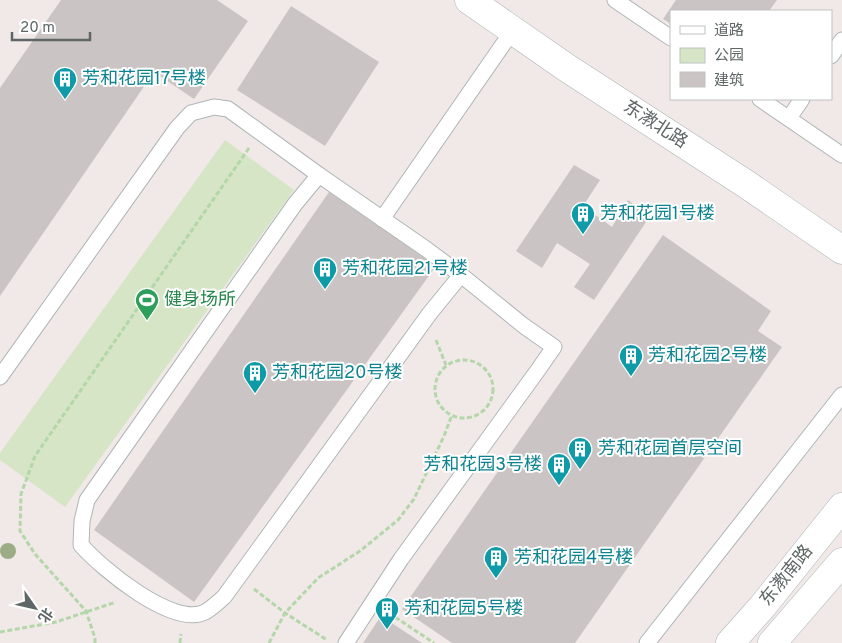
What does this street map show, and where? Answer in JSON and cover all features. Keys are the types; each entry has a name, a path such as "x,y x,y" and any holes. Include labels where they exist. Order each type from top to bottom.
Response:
{"street":[{"name":"东漖北路","path":"469,0 567,68 746,184 842,250"},
{"name":"东漖南路","path":"730,643 762,607 842,507"},
{"name":"东漖南路","path":"772,643 842,562"}],"lane":[{"path":"615,0 670,37"},
{"path":"382,219 513,30"},
{"path":"832,55 842,40"},
{"path":"762,100 842,155"},
{"path":"789,118 801,100"},
{"path":"0,376 177,128 191,113 214,107 228,109 461,275 524,326 554,347 401,559 346,643"},
{"path":"319,175 295,204 87,500 82,521 81,544 92,557 116,577 152,602 184,614 204,612 224,597 430,313 461,275"},
{"path":"647,643 842,395"}],"path":[{"path":"95,643 86,611 35,554 20,531 21,494 35,456 260,133"},
{"path":"468,359 482,365 488,371 492,381 493,396 489,405 478,414 469,418 452,415 441,407 436,398 435,387 437,377 446,365 458,360 468,359"},
{"path":"269,643 285,613 318,578 360,551 398,520 414,499 452,415"},
{"path":"238,577 285,613 332,643"},
{"path":"372,602 434,643"},
{"path":"0,632 56,622 86,611"}],"green space":[{"name":"健身场所","path":"225,140 294,190 65,507 0,460 0,453"}],"building":[{"name":"芳和花园17号楼","path":"61,0 217,0 248,21 194,99 154,72 0,296 0,88"},
{"path":"676,0 777,0 770,10 670,10 670,23 663,19"},
{"path":"291,6 379,62 325,146 237,90"},
{"name":"芳和花园1号楼","path":"574,165 600,180 583,206 612,227 628,200 650,216 594,300 574,287 590,264 557,243 542,268 516,251"},
{"path":"329,192 436,266 194,602 94,530"},
{"name":"芳和花园首层空间","path":"663,235 771,311 758,331 782,347 575,643 452,643 402,609"},
{"path":"381,616 422,643 363,643"}],"place":[{"name":"芳和花园17号楼","path":"65,100"},
{"name":"芳和花园1号楼","path":"583,235"},
{"name":"芳和花园21号楼","path":"325,290"},
{"name":"健身场所","path":"147,321"},
{"name":"芳和花园2号楼","path":"631,377"},
{"name":"芳和花园20号楼","path":"255,394"},
{"name":"芳和花园首层空间","path":"580,470"},
{"name":"芳和花园3号楼","path":"559,486"},
{"name":"芳和花园4号楼","path":"496,579"},
{"name":"芳和花园5号楼","path":"387,630"}]}
